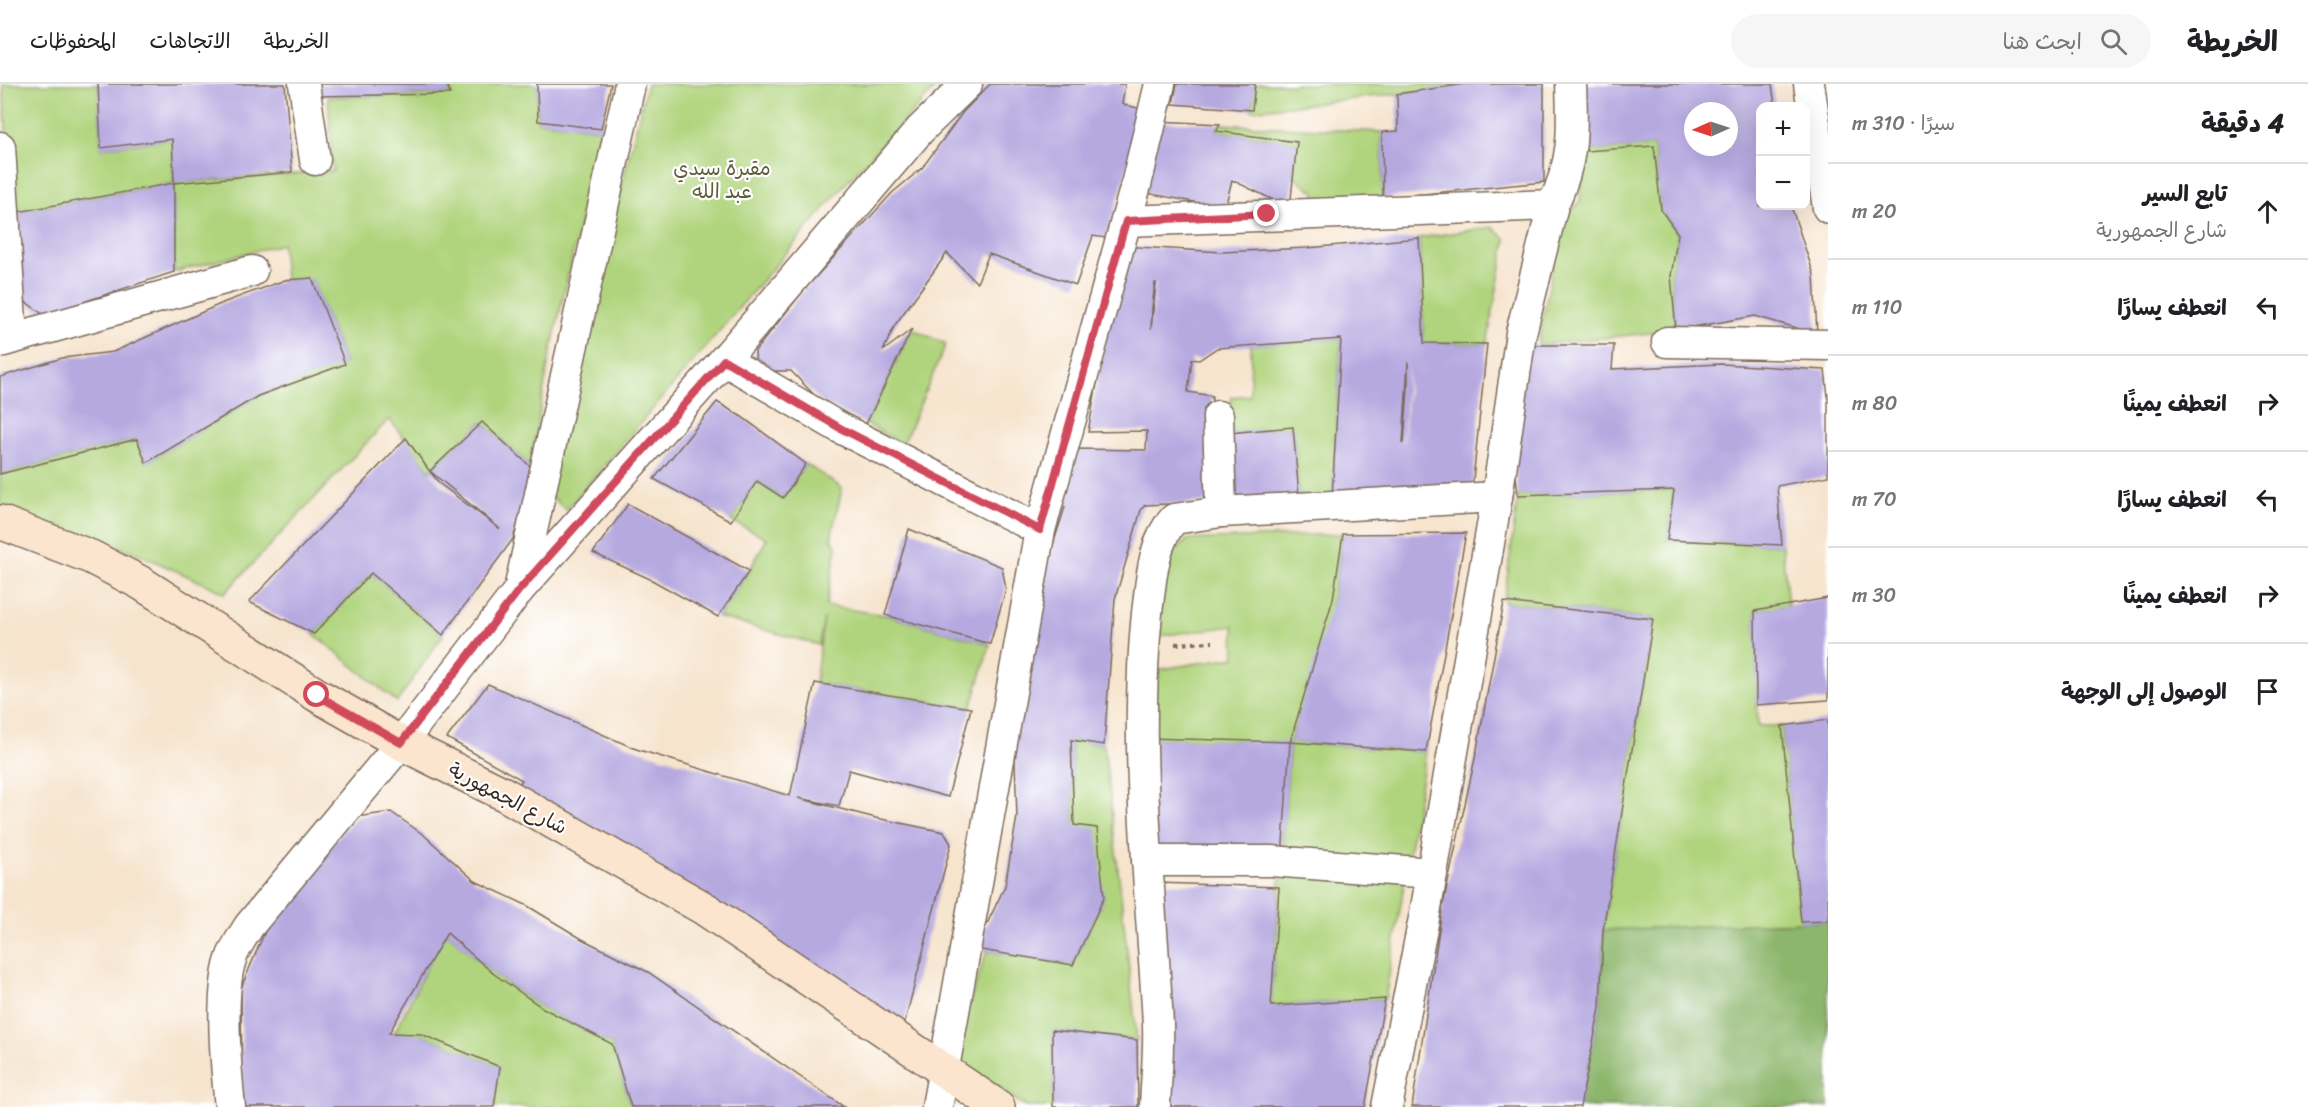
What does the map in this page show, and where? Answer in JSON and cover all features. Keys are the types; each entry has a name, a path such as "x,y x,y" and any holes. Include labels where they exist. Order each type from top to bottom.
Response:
{"main road":[{"name":"شارع الجمهورية","path":"0,522 91,557 141,583 317,695 401,743 504,794 705,909 998,1107"}],"street":[{"path":"304,84 315,160"},
{"path":"519,590 630,84"},
{"path":"230,1107 225,1007 231,959 249,926 401,743 519,590 724,360 920,130 967,84"},
{"path":"937,1107 1040,530 1126,221 1160,84"},
{"path":"1388,1107 1432,873 1497,497 1521,333 1553,205 1566,178 1574,137 1571,84"},
{"path":"1816,93 1828,208"},
{"path":"0,147 6,340 252,271"},
{"path":"1126,221 1553,205"},
{"path":"1667,342 1828,345"},
{"path":"724,360 850,433 1040,530"},
{"path":"1218,416 1221,512"},
{"path":"1155,1107 1158,1028 1148,861 1141,677 1150,587 1161,536 1174,519 1221,512 1497,497"},
{"path":"1148,861 1271,861 1432,873"}],"green space":[{"path":"3,84 98,84 101,148 172,139 174,183 12,213"},
{"path":"447,84 537,84 538,121 601,129 549,360 530,466 482,422 430,471 389,419 225,593 128,549 0,509 0,474 137,439 146,463 258,396 345,363 312,279 285,280 282,244 174,272 174,183 333,171 328,97 450,94"},
{"name":"مقبرة سيدي عبد الله","path":"647,84 939,84 846,183 566,510 546,492"},
{"path":"1255,84 1465,84 1441,89 1252,110"},
{"path":"1220,124 1382,132 1383,198 1314,207 1315,192 1293,176 1296,142 1216,131"},
{"path":"1654,146 1661,210 1678,234 1671,276 1676,330 1538,345 1561,223 1580,201 1586,151"},
{"path":"1492,227 1506,239 1487,344 1424,343 1419,238"},
{"path":"912,329 946,344 903,444 866,424"},
{"path":"1341,339 1332,498 1299,496 1293,427 1229,433 1231,397 1250,395 1251,345"},
{"path":"806,464 842,488 831,538 837,547 826,606 885,615 990,644 971,708 815,683 824,618 819,645 718,617 749,571 767,538 731,521 757,481 783,498"},
{"path":"1674,490 1667,540 1782,545 1788,605 1755,611 1758,726 1782,726 1801,922 1603,930 1653,619 1504,602 1518,495"},
{"path":"1343,534 1329,620 1290,742 1426,752 1385,999 1271,1006 1290,743 1148,738 1157,670 1235,657 1234,626 1150,637 1173,554 1187,540"},
{"path":"371,573 443,635 397,702 314,634"},
{"path":"1071,740 1104,745 1137,1040 1053,1031 1053,1107 1027,1107 951,1059 987,951 1073,965 1104,896 1074,825"},
{"path":"1828,921 1828,1107 1580,1107 1600,1008 1603,930"},
{"path":"445,931 494,974 543,1008 612,1044 631,1107 494,1107 499,1067 421,1034 391,1040"}],"building":[{"path":"98,84 285,84 292,172 174,183 172,139 101,148"},
{"path":"310,84 447,84 450,94 312,96"},
{"path":"537,84 611,84 601,129 538,121"},
{"path":"990,84 1123,84 1125,85 1122,104 1145,110 1106,238 1093,236 1076,285 989,254 977,283 947,253 895,325 883,351 912,329 866,424 821,402 791,371 756,371 755,351 804,290 892,193 922,168 963,112"},
{"path":"1177,84 1255,84 1252,110 1173,104"},
{"path":"1465,84 1544,84 1544,182 1383,198 1382,132 1398,131 1397,94"},
{"path":"1584,84 1772,84 1774,102 1756,102 1756,210 1792,210 1814,275 1817,334 1755,316 1676,330 1671,276 1678,234 1661,210 1654,146 1586,151"},
{"path":"1155,121 1220,124 1216,131 1297,142 1290,208 1232,180 1225,208 1136,191"},
{"path":"174,183 174,272 44,315 23,300 12,213"},
{"path":"1419,238 1424,343 1487,344 1472,490 1332,498 1341,339 1217,348 1199,360 1192,359 1188,392 1212,396 1210,428 1213,502 1145,505 1141,510 1115,599 1104,745 1071,740 1074,825 1097,828 1104,897 1073,965 975,949 1005,886 1017,817 1014,733 1041,583 1065,507 1057,507 1069,449 1146,450 1147,431 1088,432 1122,246 1222,252 1307,248","holes":["1156,283 1151,329 1152,308","1408,362 1408,388 1403,443"]},
{"path":"312,278 345,364 258,396 146,463 137,439 0,474 0,377 62,358 113,352 225,302 285,280"},
{"path":"1525,345 1614,345 1612,369 1721,364 1825,370 1828,397 1828,476 1777,486 1782,545 1667,540 1674,490 1518,495 1512,440"},
{"path":"717,402 742,417 806,464 783,498 757,481 731,521 654,479"},
{"path":"482,422 530,466 522,509 513,539 443,635 371,573 314,634 249,602 406,438 428,469 440,484 500,529 430,471"},
{"path":"1293,427 1299,496 1235,507 1229,433"},
{"path":"628,504 749,571 718,617 650,579 593,553"},
{"path":"909,529 1002,567 1006,589 990,644 885,615"},
{"path":"1466,533 1426,752 1290,742 1333,599 1343,534"},
{"path":"1828,598 1828,700 1756,705 1755,611"},
{"path":"1504,602 1653,619 1603,930 1600,1008 1580,1107 1412,1107 1442,910 1477,749"},
{"path":"815,683 971,708 948,797 849,770 839,806 798,798 944,832 951,844 903,1029 513,795 522,780 447,738 488,684 636,749 790,796"},
{"path":"1828,720 1828,921 1801,922 1782,726"},
{"path":"1148,738 1290,742 1282,857 1151,850"},
{"path":"391,812 424,835 475,881 526,905 582,939 648,972 844,1107 631,1107 612,1044 543,1008 494,974 447,933 389,1033 421,1034 500,1067 494,1107 242,1107 241,988 275,908 356,817"},
{"path":"1157,883 1279,887 1271,1006 1385,999 1365,1107 1162,1107"},
{"path":"1052,1030 1137,1040 1138,1107 1053,1107"}],"route":[{"path":"317,695 401,743 519,590 724,360 840,428 1040,530 1126,221 1267,214"}]}
